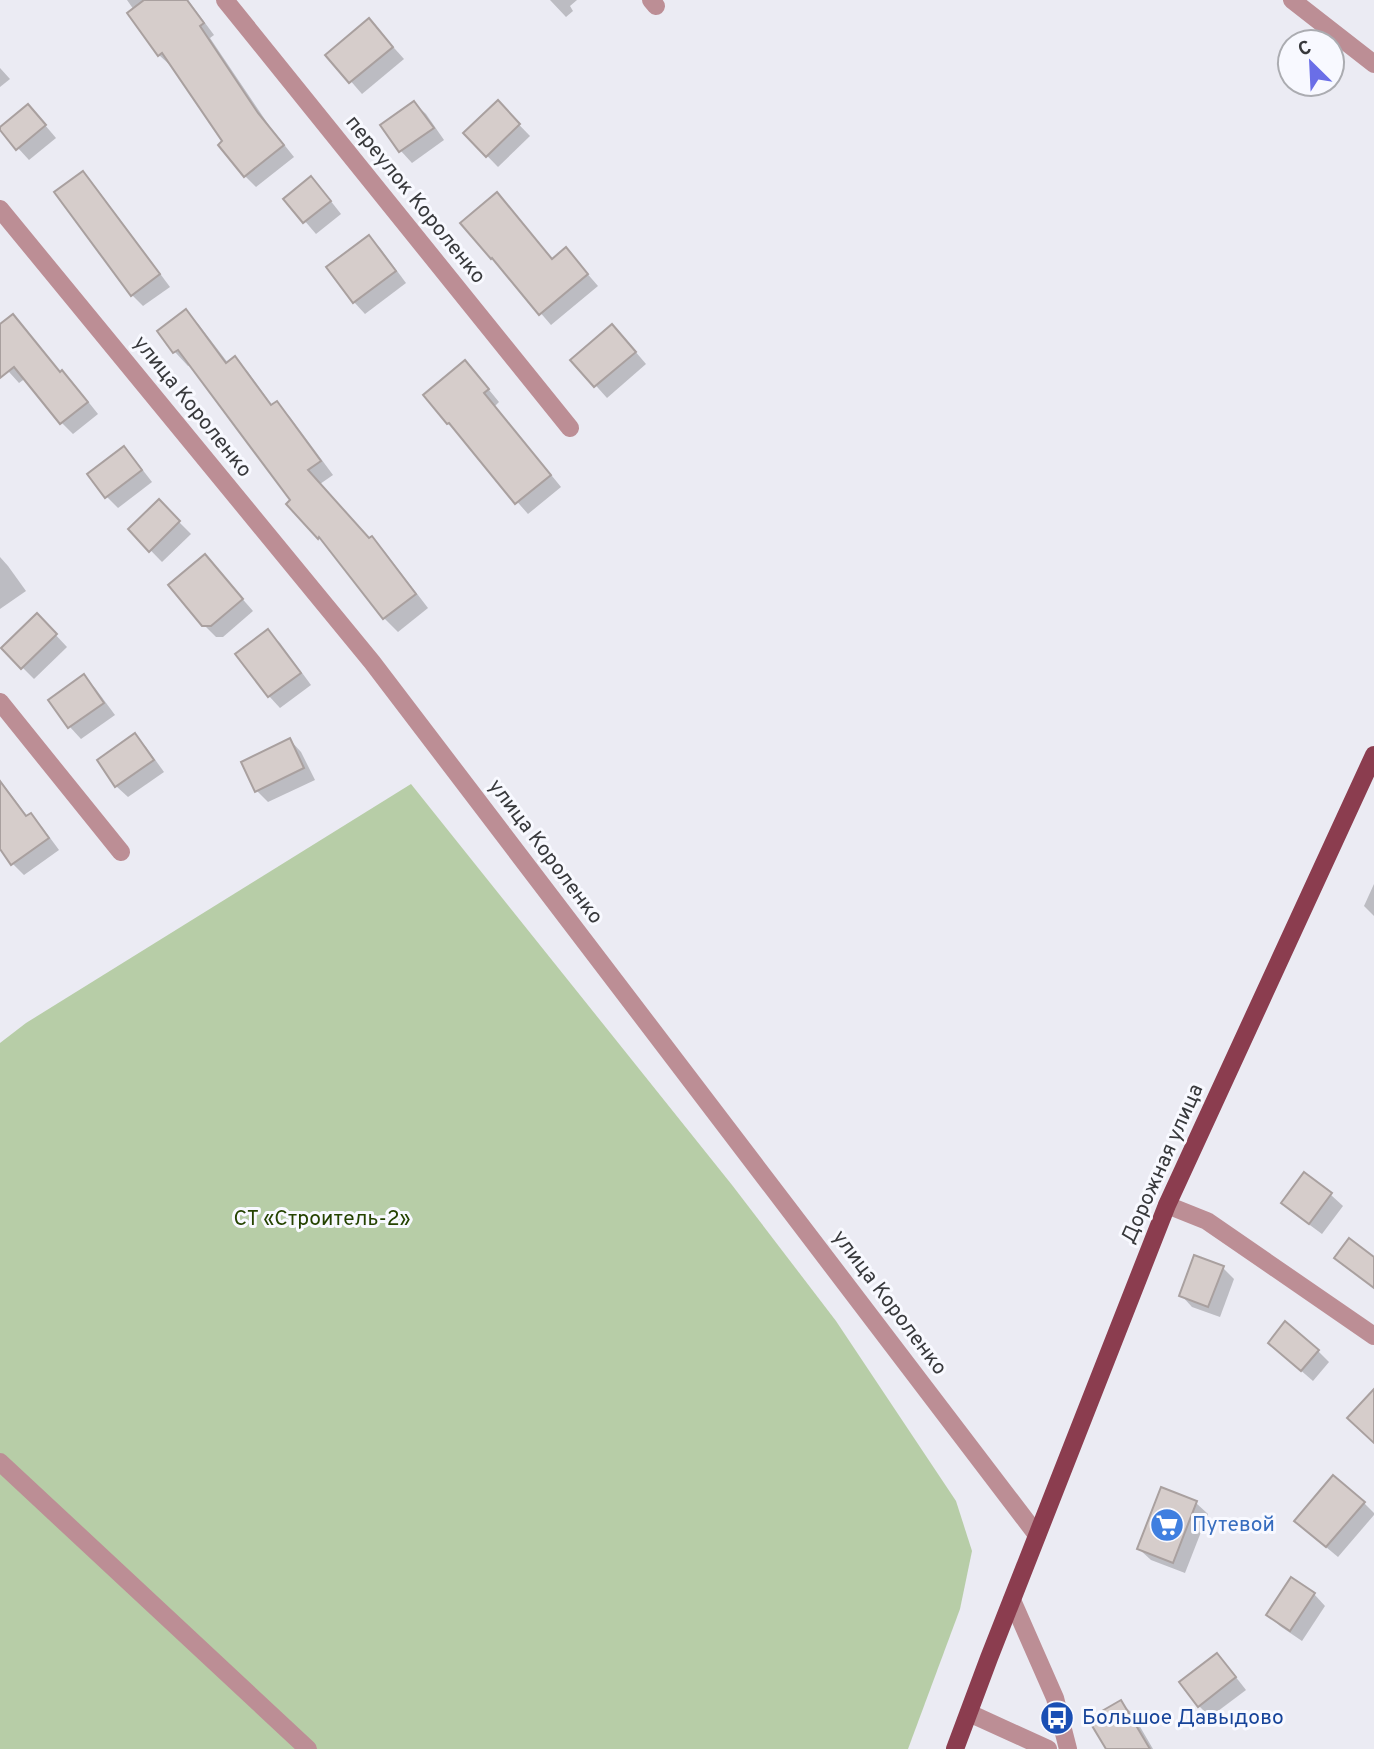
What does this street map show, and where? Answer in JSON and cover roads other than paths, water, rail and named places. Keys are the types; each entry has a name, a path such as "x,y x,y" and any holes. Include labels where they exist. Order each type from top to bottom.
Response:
{"main road":[{"name":"Дорожная улица","path":"955,1749 1167,1205 1373,759"}],"street":[{"name":"переулок Короленко","path":"225,0 570,428"},
{"path":"1292,0 1374,64"},
{"name":"улица Короленко","path":"0,209 372,662 1037,1535"},
{"path":"0,702 121,852"},
{"path":"1167,1205 1208,1221 1374,1336"},
{"path":"0,1462 308,1749"},
{"path":"1012,1600 1055,1698 1068,1749"},
{"path":"969,1713 1048,1749"}],"place":[{"name":"Путевой","path":"1167,1525"},
{"name":"Большое Давыдово","path":"1057,1718"}],"park label":[{"name":"СТ «Строитель-2»","path":"322,1219"}]}
